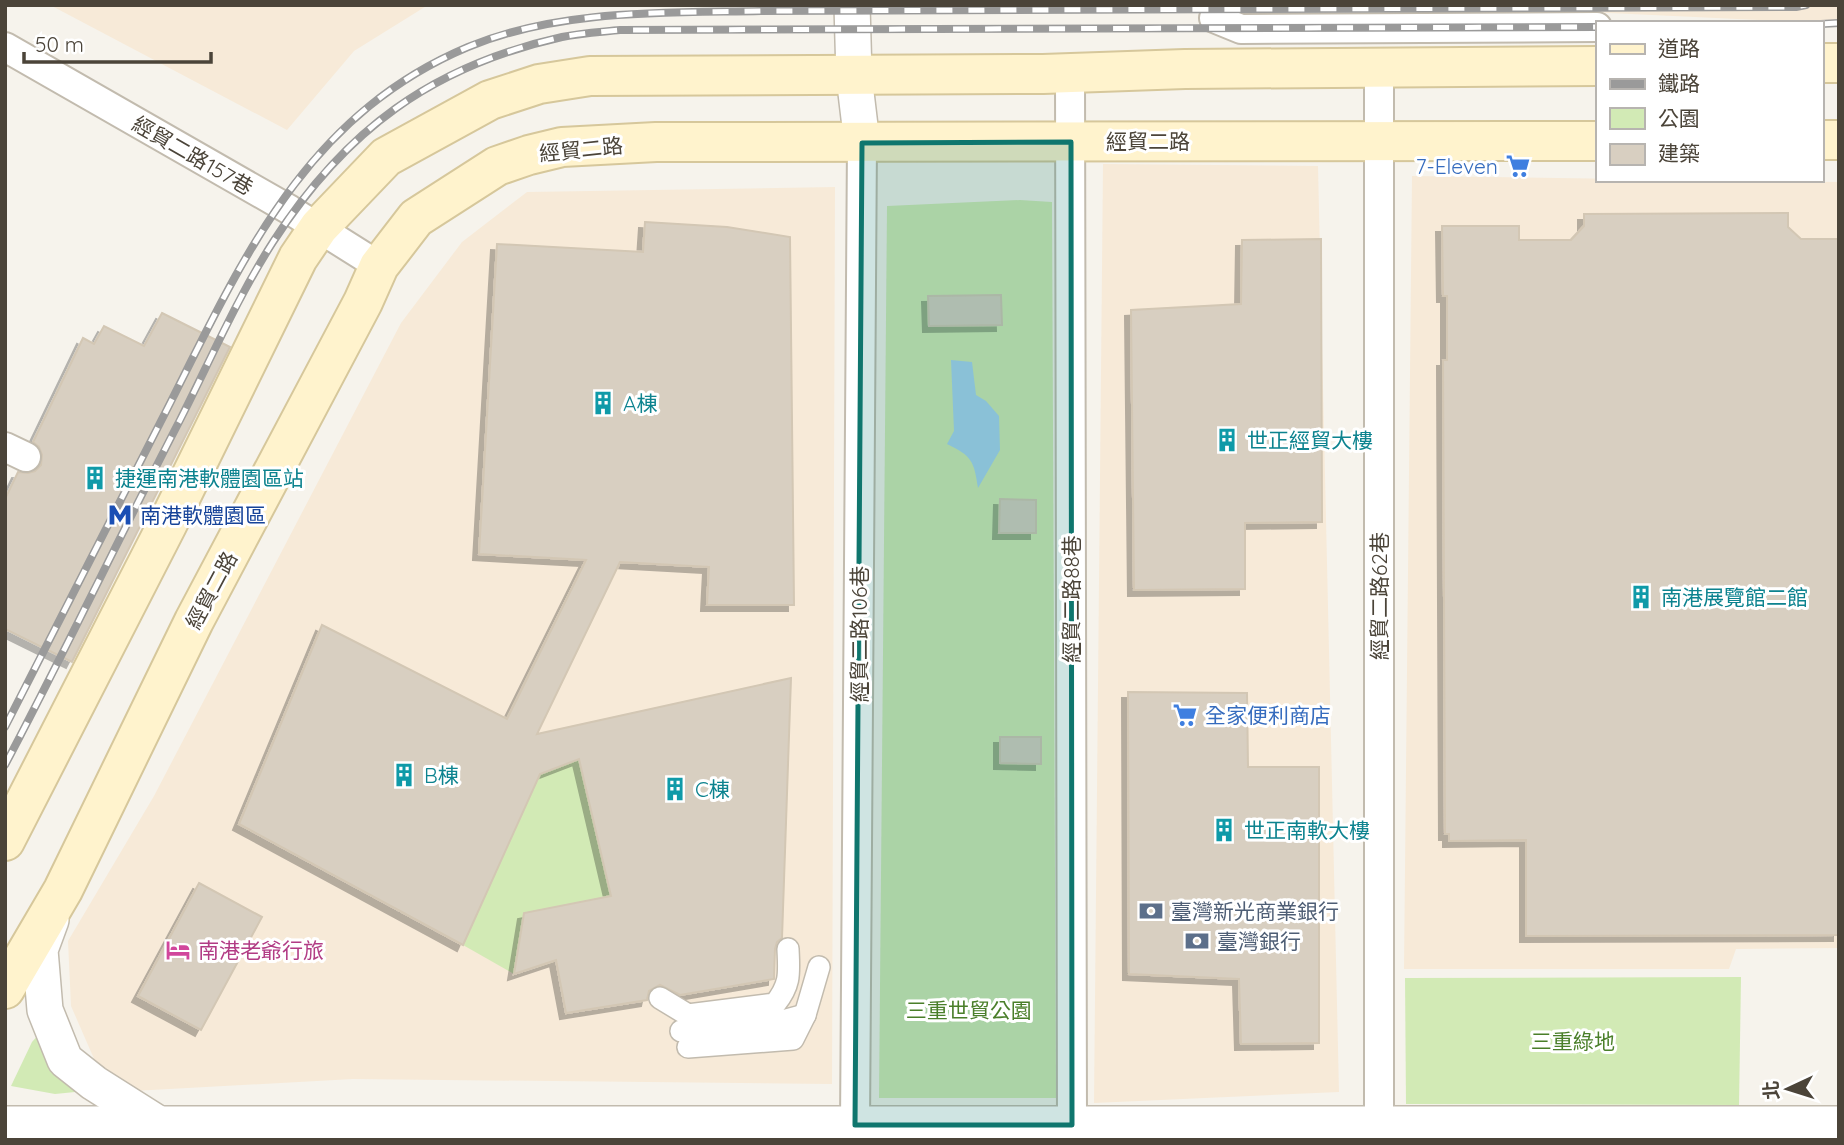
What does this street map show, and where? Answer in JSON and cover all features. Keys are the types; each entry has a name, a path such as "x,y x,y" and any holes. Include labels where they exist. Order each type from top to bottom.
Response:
{"main road":[{"path":"5,841 161,522 298,258 319,227 386,158 490,100 539,84 590,76 854,76 1596,66"},
{"name":"經貿二路","path":"5,989 63,890 194,621 363,302 379,266 416,218 497,166 562,147 644,143 1596,141"}],"street":[{"path":"852,5 854,76 862,143"},
{"path":"1214,18 1241,29 1596,27"},
{"name":"經貿二路157巷","path":"5,47 319,227 379,266"},
{"name":"經貿二路62巷","path":"1379,68 1379,1125"},
{"name":"經貿二路88巷","path":"1070,73 1072,1125"},
{"name":"經貿二路106巷","path":"855,1125 862,143"},
{"path":"63,890 40,950 45,1010 65,1060 94,1083 177,1130"},
{"path":"685,1031 777,997 789,978 788,949"},
{"path":"660,998 685,1031 760,1042 793,1039 808,1011 819,967"},
{"path":"777,997 808,1011"},
{"path":"777,997 808,1011"},
{"path":"685,1031 764,1026 808,1011"},
{"path":"729,1029 760,1042"},
{"path":"5,1124 177,1130 534,1132 855,1125 1379,1125 1734,1132 1839,1124"}],"highlighted area":[{"path":"1071,142 1072,1125 855,1125 862,143"}],"shaded area":[{"path":"50,5 428,5 354,51 287,130"},
{"path":"1437,5 1839,5 1839,24 1823,21"},
{"path":"1103,164 1318,166 1339,1092 1094,1103"},
{"name":"南港展覽館二館","path":"1412,176 1596,179 1596,182 1839,182 1839,948 1736,949 1729,969 1404,969"},
{"path":"835,187 832,1084 353,1079 133,1091 95,1061 71,1006 68,941 154,796 401,323 462,242 527,192"}],"green space":[{"name":"三重世貿公園","path":"1020,200 1052,202 1056,1098 879,1098 887,206"},
{"path":"579,759 611,896 514,974 463,945 540,774"},
{"name":"三重綠地","path":"1741,977 1739,1105 1406,1104 1405,978"},
{"path":"50,1022 85,1091 55,1094 11,1086 32,1042"}],"water":[{"path":"951,360 972,362 976,395 986,401 999,416 1000,450 978,488 970,460 947,444 954,431"}],"building":[{"name":"南港展覽館二館","path":"1788,213 1788,227 1801,239 1839,239 1839,935 1526,936 1526,840 1449,841 1449,834 1445,834 1443,360 1447,360 1447,296 1443,296 1442,226 1519,226 1519,240 1571,240 1584,226 1584,214"},
{"path":"645,222 727,227 790,237 794,605 707,605 709,567 620,562 537,734 791,678 782,938 775,949 774,979 680,995 660,985 649,991 647,1000 566,1013 556,960 514,974 524,913 611,896 579,759 540,774 463,945 239,824 322,625 507,719 586,560 479,554 497,244 643,252"},
{"name":"世正經貿大樓","path":"1321,239 1322,522 1245,523 1245,589 1134,590 1131,310 1241,304 1242,240"},
{"path":"1001,295 1002,325 929,326 928,296"},
{"name":"捷運南港軟體園區站","path":"162,313 230,347 72,662 5,629 5,499 18,472 35,471 41,465 42,455 33,442 83,338 94,344 104,326 144,346"},
{"path":"1000,499 1036,500 1036,533 999,533"},
{"name":"世正南軟大樓","path":"1128,692 1247,693 1248,767 1319,767 1319,1043 1241,1044 1239,979 1129,974"},
{"path":"1000,737 1041,737 1041,764 1000,763"},
{"path":"199,883 262,917 201,1030 138,996"}],"railway":[{"path":"5,727 216,313 278,206 316,158 359,115 409,78 468,47 503,35 575,19 649,13 1806,5"},
{"path":"1823,24 1839,23"},
{"path":"5,765 236,307 273,242 330,167 362,136 396,108 432,85 472,66 562,37 620,30 1596,27"}],"place":[{"name":"7-Eleven","path":"1518,166"},
{"name":"A棟","path":"603,403"},
{"name":"世正經貿大樓","path":"1227,440"},
{"name":"捷運南港軟體園區站","path":"95,478"},
{"name":"南港軟體園區","path":"120,515"},
{"name":"南港展覽館二館","path":"1641,597"},
{"name":"全家便利商店","path":"1185,715"},
{"name":"B棟","path":"404,775"},
{"name":"C棟","path":"675,789"},
{"name":"世正南軟大樓","path":"1224,830"},
{"name":"臺灣新光商業銀行","path":"1151,911"},
{"name":"臺灣銀行","path":"1197,941"},
{"name":"南港老爺行旅","path":"178,950"}]}
